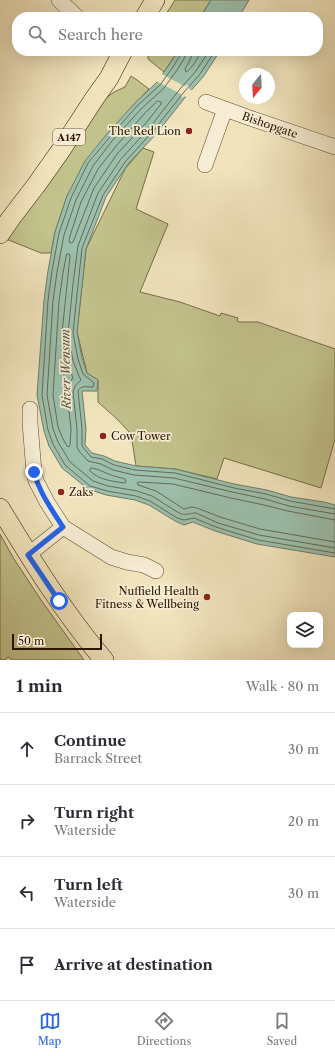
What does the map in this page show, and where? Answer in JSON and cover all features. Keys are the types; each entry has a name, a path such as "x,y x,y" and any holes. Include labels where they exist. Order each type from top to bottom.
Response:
{"main road":[{"path":"148,12 155,0"},
{"name":"A147","path":"0,234 61,150 109,78 119,56"},
{"path":"0,508 44,581 104,660"}],"street":[{"path":"59,0 72,12"},
{"name":"Bishopgate","path":"206,102 335,147"},
{"path":"205,165 225,108"},
{"path":"30,409 34,472 36,481 63,527 111,557 126,562 144,565 156,570"},
{"path":"28,555 63,527"}],"green space":[{"path":"175,0 211,0 203,12 167,12"},
{"path":"148,56 175,56 164,72 148,59"},
{"path":"131,76 149,89 135,103 67,196 55,232 51,253 41,253 6,239 106,98 125,87"},
{"path":"143,148 154,152 136,209 168,224 140,292 180,302 220,316 221,313 238,318 237,321 240,322 258,322 335,349 335,439 321,488 224,458 217,479 175,469 136,466 131,434 98,402 98,380 87,373 77,332 86,249 125,169"},
{"path":"0,534 14,559 41,600 84,660 12,660 8,657 5,660 0,659"}],"water":[{"path":"211,0 249,0 242,12 204,12"},
{"name":"River Wensum","path":"175,56 217,56 203,77 157,133 128,164 106,197 86,249 77,332 82,358 87,373 98,380 97,391 82,391 86,429 85,445 92,453 115,461 136,466 175,469 291,497 335,505 335,557 257,544 215,531 193,522 184,525 149,505 135,500 106,495 88,489 62,468 49,446 44,431 37,395 44,300 55,232 67,196 85,161 135,103 157,82"}],"pier":[{"path":"162,72 162,74 184,86 189,86 189,89 193,91 187,98 185,96 182,98 181,94 156,81 154,82"}],"place":[{"name":"The Red Lion","path":"189,131"},
{"name":"Cow Tower","path":"103,436"},
{"name":"Zaks","path":"61,492"},
{"name":"Nuffield Health Fitness & Wellbeing","path":"207,597"}],"route":[{"path":"34,472 36,481 47,502 63,527 28,555 44,581 59,601"}]}
